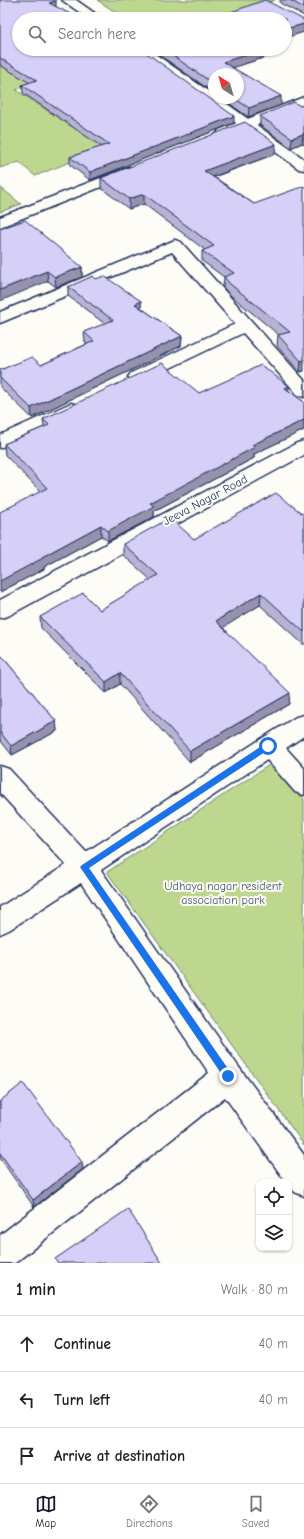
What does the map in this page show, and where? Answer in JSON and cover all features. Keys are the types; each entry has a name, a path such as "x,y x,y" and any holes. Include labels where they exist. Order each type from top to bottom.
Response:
{"street":[{"path":"68,0 86,12"},
{"path":"150,56 304,166"},
{"path":"211,138 304,101"},
{"path":"0,222 138,167"},
{"path":"0,318 175,245 304,391"},
{"path":"120,386 246,325"},
{"path":"0,442 84,402"},
{"name":"Jeeva Nagar Road","path":"0,610 304,447"},
{"path":"0,922 268,746 304,724"},
{"path":"268,746 304,785"},
{"path":"0,776 84,867 228,1076 304,1181"},
{"path":"0,1255 228,1076"}],"green space":[{"path":"97,0 275,0 244,12 115,12"},
{"path":"59,56 115,56 16,90 105,148 35,176 19,162 0,168 0,62"},
{"path":"0,187 21,204 0,212"},
{"name":"Udhaya nagar resident association park","path":"272,763 304,799 304,1145 107,872"}],"building":[{"path":"0,0 55,0 56,1 49,3 66,12 12,12 12,56 151,56 208,97 208,104 217,104 234,116 90,172 70,157 109,144 22,85 37,80 0,58"},
{"path":"265,0 288,12 231,12"},
{"path":"290,0 304,0 304,8"},
{"path":"292,14 304,20 304,24 292,27"},
{"path":"173,56 242,56 223,62 233,68 208,68 208,80"},
{"path":"244,74 281,96 249,108 243,104"},
{"path":"294,102 300,106 304,105 304,134 292,138 260,116"},
{"path":"245,122 276,144 204,171 254,204 304,186 304,360 301,361 278,335 290,332 230,284 224,277 234,273 202,251 214,246 144,194 129,199 101,178"},
{"path":"25,220 82,267 55,277 47,271 0,290 0,229"},
{"path":"93,276 96,279 104,276 141,301 135,304 182,336 31,408 0,378 0,370 32,357 41,365 94,341 84,332 113,320 68,287"},
{"path":"162,363 199,393 261,365 289,386 285,388 304,402 304,420 252,445 255,447 150,503 154,506 108,531 101,525 0,581 0,512 47,488 4,444 49,425 43,419"},
{"path":"276,493 304,515 304,632 261,593 216,621 290,693 190,751 120,673 106,682 40,617 83,593 100,610 158,575 123,544 170,518 194,539"},
{"path":"0,654 56,721 11,746 0,732"},
{"path":"23,1083 82,1162 33,1200 0,1153 0,1101"},
{"path":"128,1209 162,1263 58,1263 55,1259"}],"route":[{"path":"228,1076 84,867 268,746"}]}
